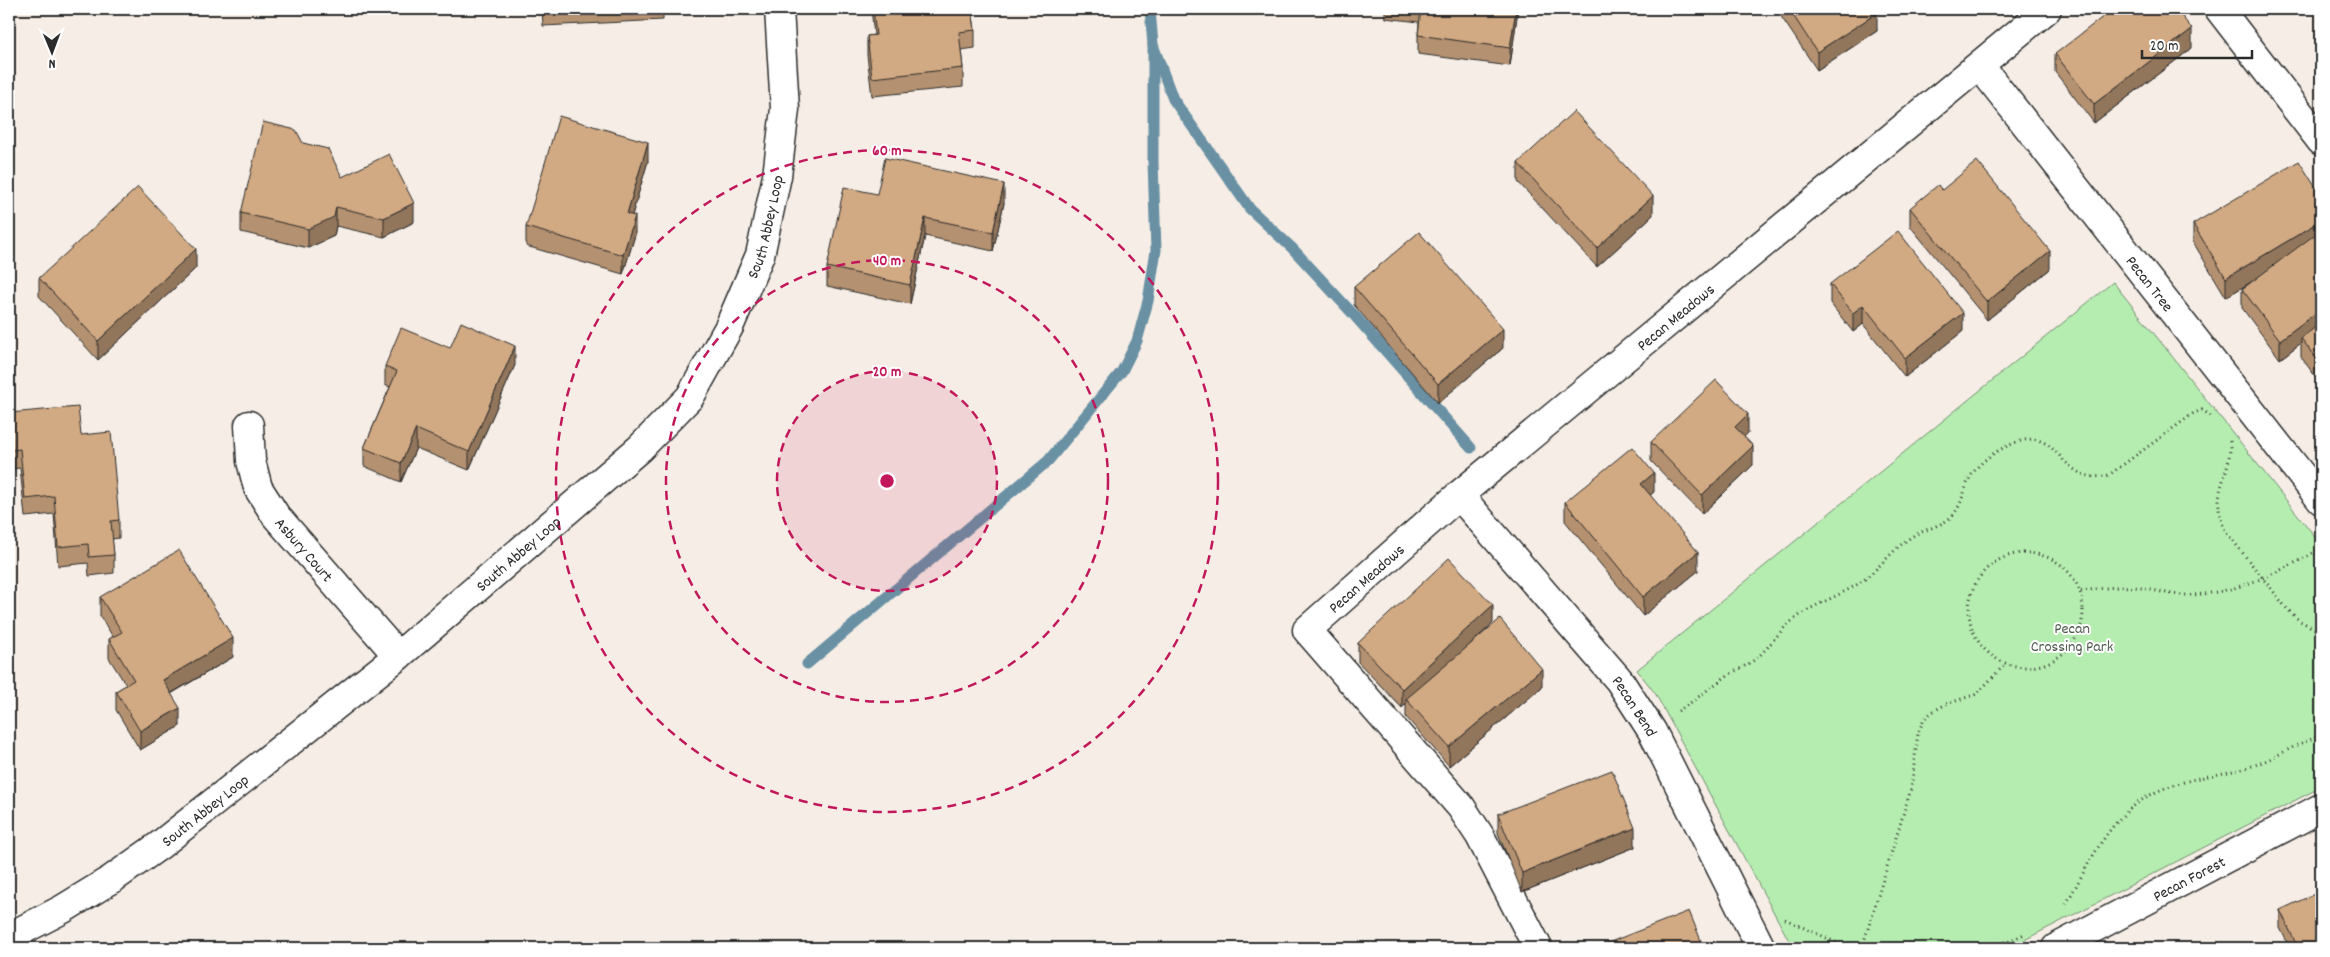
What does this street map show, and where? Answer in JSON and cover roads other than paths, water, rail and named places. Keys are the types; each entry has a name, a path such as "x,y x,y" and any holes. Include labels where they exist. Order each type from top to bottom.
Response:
{"street":[{"name":"South Abbey Loop","path":"9,937 79,899 160,845 398,656 640,448 690,397 729,326 760,255 777,176 785,109 779,9"},
{"name":"Pecan Meadows","path":"1538,948 1480,836 1461,807 1307,630 1460,495 2047,9"},
{"path":"2219,9 2321,141"},
{"name":"Pecan Tree","path":"1980,66 2320,495"},
{"name":"Asbury Court","path":"248,425 251,461 258,488 276,516 398,656"},
{"name":"Pecan Bend","path":"1460,495 1619,680 1652,731 1761,948"},
{"name":"Pecan Forest","path":"2056,948 2321,808"}],"waterway":[{"path":"1150,9 1153,45 1173,99 1250,209 1292,248 1354,315 1471,448"},
{"path":"807,664 1048,461 1122,371 1137,341 1148,301 1156,250 1153,162 1153,45"}],"park label":[{"name":"Pecan Crossing Park","path":"2072,636"}]}
